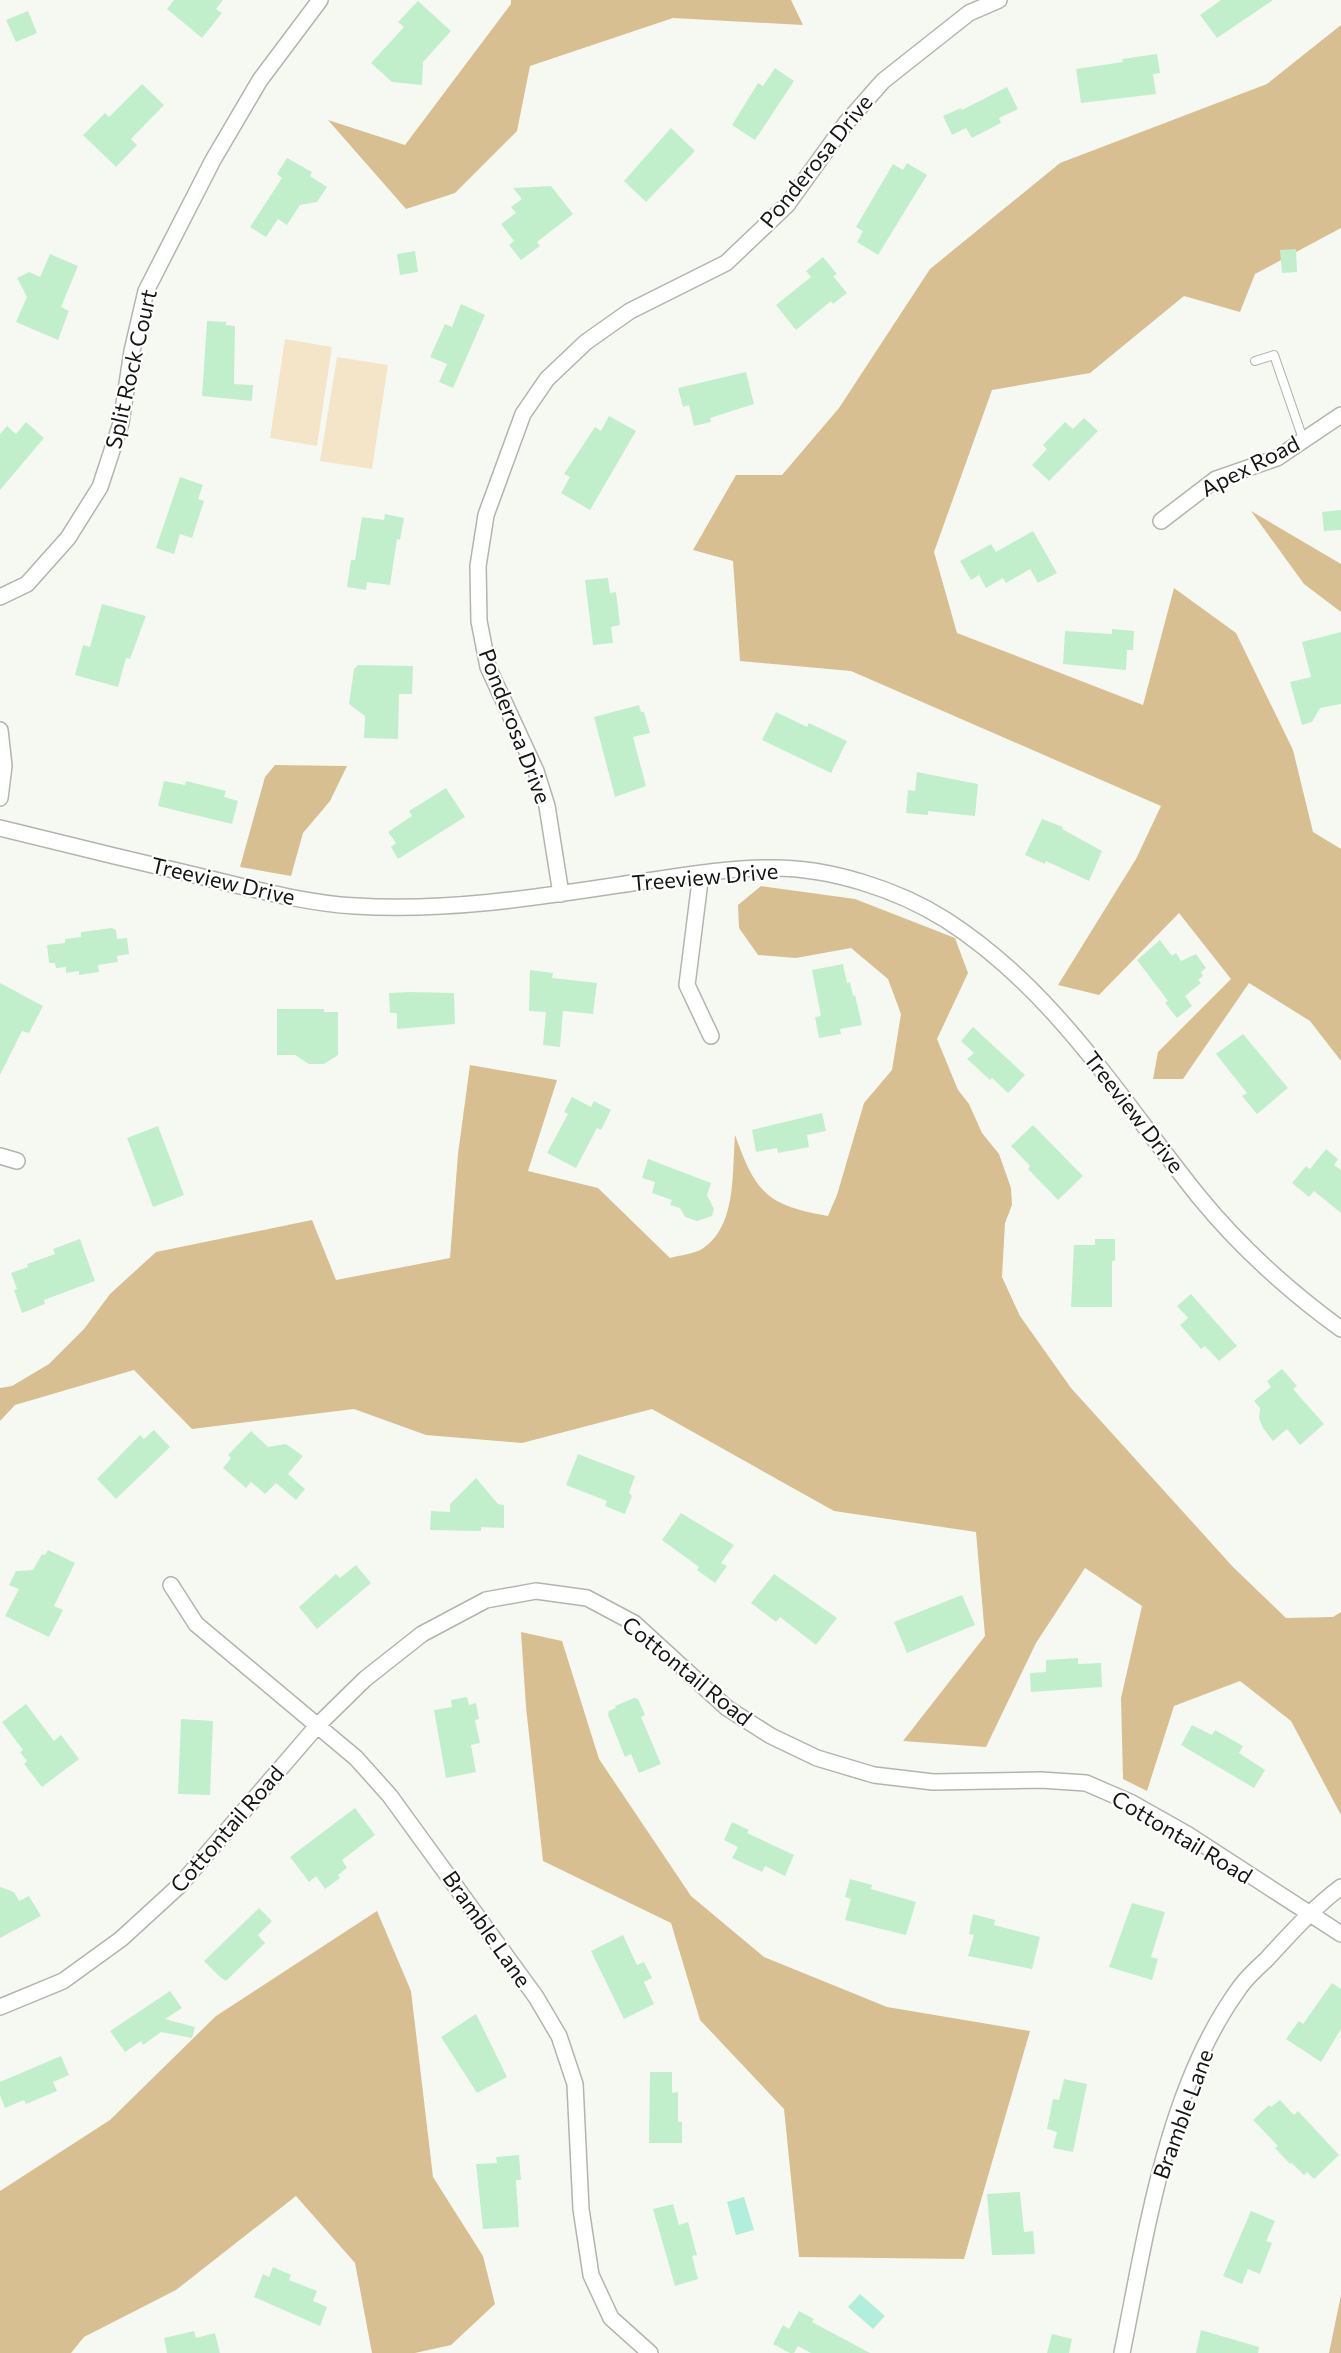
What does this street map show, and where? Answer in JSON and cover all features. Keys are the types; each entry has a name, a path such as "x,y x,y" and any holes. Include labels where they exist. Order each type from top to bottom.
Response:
{"street":[{"name":"Split Rock Court","path":"0,597 27,584 68,538 100,487 121,423 132,351 146,291 213,160 260,80 320,0"},
{"name":"Ponderosa Drive","path":"561,894 547,806 536,771 488,667 479,621 478,566 486,515 523,414 546,379 586,342 630,311 726,263 787,205 846,123 883,81 969,13 999,0"},
{"name":"Apex Road","path":"1161,521 1216,479 1277,458 1341,415"},
{"path":"0,730 4,766 0,798"},
{"name":"Treeview Drive","path":"0,828 276,894 352,906 433,907 561,894 701,873 772,867 833,876 890,891 942,918 991,951 1039,996 1079,1041 1202,1200 1247,1250 1303,1302 1341,1329"},
{"path":"701,873 687,985 711,1036"},
{"path":"0,1156 17,1161"},
{"name":"Bramble Lane","path":"171,1585 196,1624 356,1758 390,1796 536,1997 559,2036 575,2084 581,2209 591,2275 611,2318 650,2353"},
{"name":"Cottontail Road","path":"0,2007 63,1981 121,1939 180,1885 317,1725 365,1679 422,1634 486,1600 536,1591 587,1598 634,1623 727,1708 771,1736 817,1758 874,1775 933,1782 1041,1779 1086,1783 1132,1803 1187,1834 1308,1915 1341,1934"},
{"name":"Bramble Lane","path":"1122,2353 1152,2205 1185,2096 1207,2044 1238,1989 1308,1915 1341,1887"}],"lane":[{"path":"1255,361 1274,355 1303,439"}],"shaded area":[{"path":"511,0 791,0 803,25 673,18 530,66 517,131 455,193 406,209 328,120 405,145 511,4"},
{"path":"1341,25 1341,228 1255,274 1240,312 1184,296 1090,373 992,390 934,552 957,633 1143,705 1174,588 1236,633 1293,750 1313,832 1341,849 1341,1061 1310,1021 1249,983 1183,1079 1153,1079 1158,1052 1231,979 1179,913 1099,995 1058,985 1136,859 1161,806 851,671 740,661 733,561 693,550 736,475 782,475 839,408 930,269 1060,163 1267,84"},
{"path":"285,339 332,347 317,446 270,438"},
{"path":"337,357 388,365 372,469 320,461"},
{"path":"1251,511 1341,564 1341,612 1304,584"},
{"path":"275,765 347,766 330,801 303,833 291,876 240,867 265,777"},
{"path":"761,886 855,899 955,938 968,973 937,1039 958,1090 969,1104 982,1133 999,1154 1011,1188 1012,1205 1005,1223 1002,1277 1020,1316 1071,1388 1233,1567 1286,1618 1333,1617 1341,1612 1341,1815 1291,1721 1240,1681 1174,1706 1147,1791 1123,1779 1121,1698 1142,1606 1085,1568 1036,1643 986,1747 903,1741 985,1636 976,1532 834,1511 652,1409 522,1443 426,1435 354,1409 192,1429 134,1370 15,1405 0,1421 0,1388 12,1386 49,1364 84,1329 110,1294 156,1252 312,1220 336,1280 450,1258 458,1154 470,1065 557,1080 528,1171 598,1188 670,1258 702,1249 722,1227 730,1198 735,1135 750,1171 766,1193 790,1207 828,1216 837,1195 864,1103 892,1070 901,1014 888,979 851,948 796,958 758,955 739,928 738,905"},
{"path":"521,1632 562,1641 599,1759 691,1896 764,1957 887,2007 1030,2031 964,2259 799,2257 784,2109 700,2020 671,1923 543,1861 526,1707"},
{"path":"377,1911 411,1991 433,2177 483,2256 495,2304 451,2345 415,2353 372,2353 355,2263 296,2196 176,2290 84,2337 71,2353 0,2353 0,2191 110,2120 216,2016"},
{"path":"744,2197 754,2230 736,2235 727,2202"},
{"path":"860,2294 885,2316 873,2329 848,2307"},
{"path":"1341,2295 1341,2353 1329,2353"}],"building":[{"path":"174,0 223,0 216,9 222,13 202,38 167,9"},
{"path":"1221,0 1273,0 1217,38 1200,15"},
{"path":"418,1 451,31 423,62 422,85 392,82 371,63 404,27 398,22"},
{"path":"28,11 37,33 16,42 6,20"},
{"path":"1157,54 1160,73 1153,74 1156,94 1081,103 1076,69"},
{"path":"775,68 794,81 755,140 732,125 758,83 763,86"},
{"path":"142,84 164,105 131,139 137,145 116,167 83,135 105,113 109,117"},
{"path":"1007,87 1018,109 999,118 1001,123 972,138 966,128 952,135 943,116 961,108 962,110"},
{"path":"671,128 695,151 646,202 624,181"},
{"path":"287,158 312,172 310,176 327,187 317,202 300,205 287,225 278,219 266,237 250,227 282,178 277,174"},
{"path":"907,163 927,175 878,255 857,242 863,231 856,227 893,164 903,170"},
{"path":"551,186 573,214 537,242 540,246 521,260 509,245 514,241 501,224 516,213 511,207 522,199 513,188"},
{"path":"1296,249 1297,272 1282,273 1280,250"},
{"path":"415,251 418,272 400,275 397,254"},
{"path":"50,254 78,266 61,307 69,311 58,340 16,322 27,297 17,278 29,272 40,277"},
{"path":"823,257 837,274 833,276 847,293 833,304 831,301 796,330 776,305 811,277 806,271"},
{"path":"461,304 485,315 453,388 439,382 447,364 430,357 445,324 452,327"},
{"path":"207,321 226,322 226,325 235,326 234,384 253,385 252,401 202,396"},
{"path":"746,372 754,404 710,418 711,422 694,426 689,405 683,407 678,388"},
{"path":"609,416 636,431 590,510 561,493 570,477 564,474 595,427 601,431"},
{"path":"1084,418 1098,431 1049,481 1032,465 1047,449 1043,445 1065,422 1073,429"},
{"path":"26,422 44,438 0,490 0,434 7,426 16,434"},
{"path":"180,477 203,485 198,499 204,501 192,538 180,534 174,554 156,548"},
{"path":"1341,510 1341,530 1324,531 1322,512"},
{"path":"385,514 404,518 400,540 397,539 390,585 367,582 366,590 347,587 351,560 355,560 362,517 384,520"},
{"path":"1033,531 1057,573 1038,583 1030,569 1006,583 1003,578 986,588 979,575 971,580 960,561 991,544 996,552"},
{"path":"608,578 610,593 616,592 620,625 611,627 613,643 593,645 585,580"},
{"path":"102,604 146,616 130,659 126,658 118,687 75,675 83,645 90,647"},
{"path":"1112,629 1134,631 1133,650 1127,650 1126,670 1063,664 1065,631 1112,634"},
{"path":"1341,632 1341,704 1320,708 1312,722 1302,725 1290,682 1311,677 1302,642"},
{"path":"358,665 413,666 412,694 399,694 398,739 364,738 365,716 349,704 354,669"},
{"path":"639,705 641,712 644,712 650,733 633,737 646,786 615,797 594,717"},
{"path":"776,712 807,727 809,723 847,741 831,773 762,740"},
{"path":"917,772 978,784 975,816 928,811 928,815 906,813 908,790 915,791"},
{"path":"164,781 185,785 186,781 226,791 224,797 238,801 232,824 158,806"},
{"path":"446,788 465,817 398,859 391,847 396,843 388,832 412,816 409,811"},
{"path":"1042,819 1063,827 1062,829 1102,851 1089,881 1046,861 1045,864 1025,855"},
{"path":"112,928 116,930 117,939 127,938 129,954 117,956 118,962 98,965 99,972 79,975 79,971 66,973 66,967 56,968 55,963 49,963 47,945 65,943 65,939 81,937 81,932"},
{"path":"1160,940 1172,956 1176,953 1181,961 1196,954 1206,968 1201,972 1203,976 1198,980 1201,983 1185,996 1192,1006 1177,1018 1165,1003 1168,1001 1137,960"},
{"path":"843,964 847,983 850,982 853,996 855,995 862,1025 840,1029 841,1034 819,1038 815,1017 821,1016 812,970"},
{"path":"530,970 553,973 552,978 597,983 593,1014 563,1011 560,1047 543,1045 546,1012 529,1011"},
{"path":"0,983 43,1006 29,1033 22,1031 0,1075"},
{"path":"389,993 454,993 455,1024 397,1029 397,1013 390,1013"},
{"path":"277,1009 324,1009 324,1012 338,1012 338,1055 324,1064 309,1064 295,1055 277,1055"},
{"path":"973,1027 1025,1075 1008,1093 967,1059 974,1053 961,1041"},
{"path":"1243,1034 1288,1088 1257,1114 1242,1096 1247,1093 1216,1054"},
{"path":"572,1097 591,1107 594,1101 611,1110 601,1130 597,1128 576,1168 547,1153 568,1114 564,1112"},
{"path":"822,1113 826,1131 807,1135 809,1147 778,1153 777,1148 756,1152 752,1130"},
{"path":"1033,1125 1083,1176 1058,1200 1028,1169 1030,1166 1011,1146"},
{"path":"158,1126 184,1195 153,1207 127,1138"},
{"path":"1326,1149 1338,1159 1334,1165 1341,1170 1341,1213 1314,1191 1309,1197 1292,1183 1306,1166 1310,1169"},
{"path":"648,1159 711,1183 707,1195 714,1209 712,1216 697,1221 685,1217 680,1208 670,1205 672,1200 652,1193 655,1182 642,1178"},
{"path":"80,1239 95,1281 44,1300 45,1304 22,1313 11,1273 28,1267 27,1264 55,1254 53,1249"},
{"path":"1095,1239 1115,1239 1115,1261 1112,1261 1112,1307 1071,1307 1074,1245 1095,1245"},
{"path":"1191,1294 1237,1346 1219,1361 1205,1346 1201,1349 1180,1325 1188,1318 1177,1306"},
{"path":"1282,1369 1297,1386 1293,1389 1324,1424 1300,1445 1287,1429 1273,1441 1263,1428 1259,1418 1260,1408 1254,1401 1271,1387 1267,1381"},
{"path":"154,1430 170,1447 116,1499 97,1479 140,1435 144,1439"},
{"path":"251,1431 268,1447 286,1444 303,1456 288,1474 305,1489 296,1500 276,1483 265,1494 251,1482 246,1488 223,1468 231,1458 228,1455"},
{"path":"578,1454 635,1476 629,1493 632,1496 625,1514 605,1506 607,1501 566,1485"},
{"path":"476,1478 498,1504 504,1505 504,1528 481,1527 481,1531 430,1530 431,1511 450,1512 450,1504"},
{"path":"681,1513 734,1545 721,1563 727,1566 715,1583 697,1570 699,1567 662,1540"},
{"path":"48,1550 75,1563 54,1606 63,1610 49,1637 5,1616 19,1589 9,1585 16,1571 33,1570 42,1554 45,1555"},
{"path":"356,1565 371,1583 317,1629 299,1607 336,1574 340,1578"},
{"path":"774,1574 837,1618 816,1645 780,1617 776,1622 751,1603"},
{"path":"962,1595 975,1625 907,1653 894,1622"},
{"path":"1078,1658 1078,1664 1101,1663 1102,1687 1031,1692 1030,1673 1046,1672 1046,1660"},
{"path":"467,1697 469,1705 476,1703 479,1719 475,1720 480,1743 471,1745 476,1772 446,1778 434,1710 452,1707 451,1700"},
{"path":"634,1698 638,1699 645,1715 641,1717 661,1764 639,1773 631,1754 625,1757 608,1715 609,1711 616,1708 615,1706"},
{"path":"26,1704 54,1741 61,1735 79,1759 42,1787 24,1764 27,1761 20,1752 23,1750 2,1722"},
{"path":"181,1719 213,1721 210,1795 178,1794"},
{"path":"1192,1725 1212,1735 1215,1730 1243,1746 1239,1753 1265,1770 1254,1788 1181,1745"},
{"path":"355,1808 375,1835 342,1860 347,1868 338,1875 340,1878 325,1889 316,1876 309,1882 290,1857"},
{"path":"732,1822 749,1830 747,1833 794,1855 785,1876 765,1866 762,1872 732,1858 738,1847 724,1840"},
{"path":"850,1879 872,1885 871,1889 916,1902 906,1935 845,1920 851,1899 845,1897"},
{"path":"0,1887 14,1892 19,1901 29,1896 41,1916 0,1938"},
{"path":"1132,1903 1165,1912 1151,1957 1158,1959 1152,1980 1109,1967"},
{"path":"259,1908 272,1921 258,1935 265,1943 226,1981 204,1961"},
{"path":"973,1914 995,1920 994,1925 1040,1937 1032,1969 968,1956 974,1935 969,1934"},
{"path":"623,1935 637,1965 644,1962 652,1978 644,1982 654,2004 624,2019 591,1951"},
{"path":"1332,1983 1341,1989 1341,2029 1321,2062 1286,2039 1299,2021 1303,2024"},
{"path":"170,1991 182,2008 165,2019 195,2027 192,2038 161,2032 143,2045 141,2041 125,2052 110,2031"},
{"path":"476,2014 507,2077 477,2093 441,2037"},
{"path":"61,2056 69,2075 53,2082 57,2091 26,2104 24,2100 5,2108 0,2095 0,2082"},
{"path":"650,2072 672,2072 672,2093 678,2092 678,2122 682,2122 682,2143 649,2143"},
{"path":"1064,2079 1087,2084 1073,2152 1053,2148 1057,2132 1047,2129 1053,2099 1059,2100"},
{"path":"1280,2100 1294,2115 1298,2111 1339,2155 1314,2179 1307,2172 1304,2175 1292,2163 1290,2164 1275,2148 1278,2146 1253,2120 1269,2105 1271,2107"},
{"path":"519,2155 521,2180 516,2180 519,2227 483,2229 476,2164 497,2163 496,2157"},
{"path":"1020,2192 1024,2232 1033,2231 1035,2254 992,2255 987,2194"},
{"path":"673,2204 679,2225 688,2222 697,2255 692,2256 698,2279 675,2286 653,2209"},
{"path":"1251,2211 1275,2221 1266,2241 1272,2243 1260,2274 1248,2269 1242,2284 1223,2276"},
{"path":"273,2267 291,2275 289,2280 317,2291 313,2301 327,2307 320,2326 254,2297 263,2274 269,2277"},
{"path":"799,2311 814,2319 812,2322 870,2353 811,2353 798,2346 794,2353 790,2353 773,2344 783,2325 789,2329"},
{"path":"1201,2330 1259,2347 1258,2353 1196,2353"},
{"path":"194,2331 196,2338 215,2333 220,2353 167,2353 164,2338"},
{"path":"1052,2334 1072,2339 1069,2353 1047,2353"}]}
